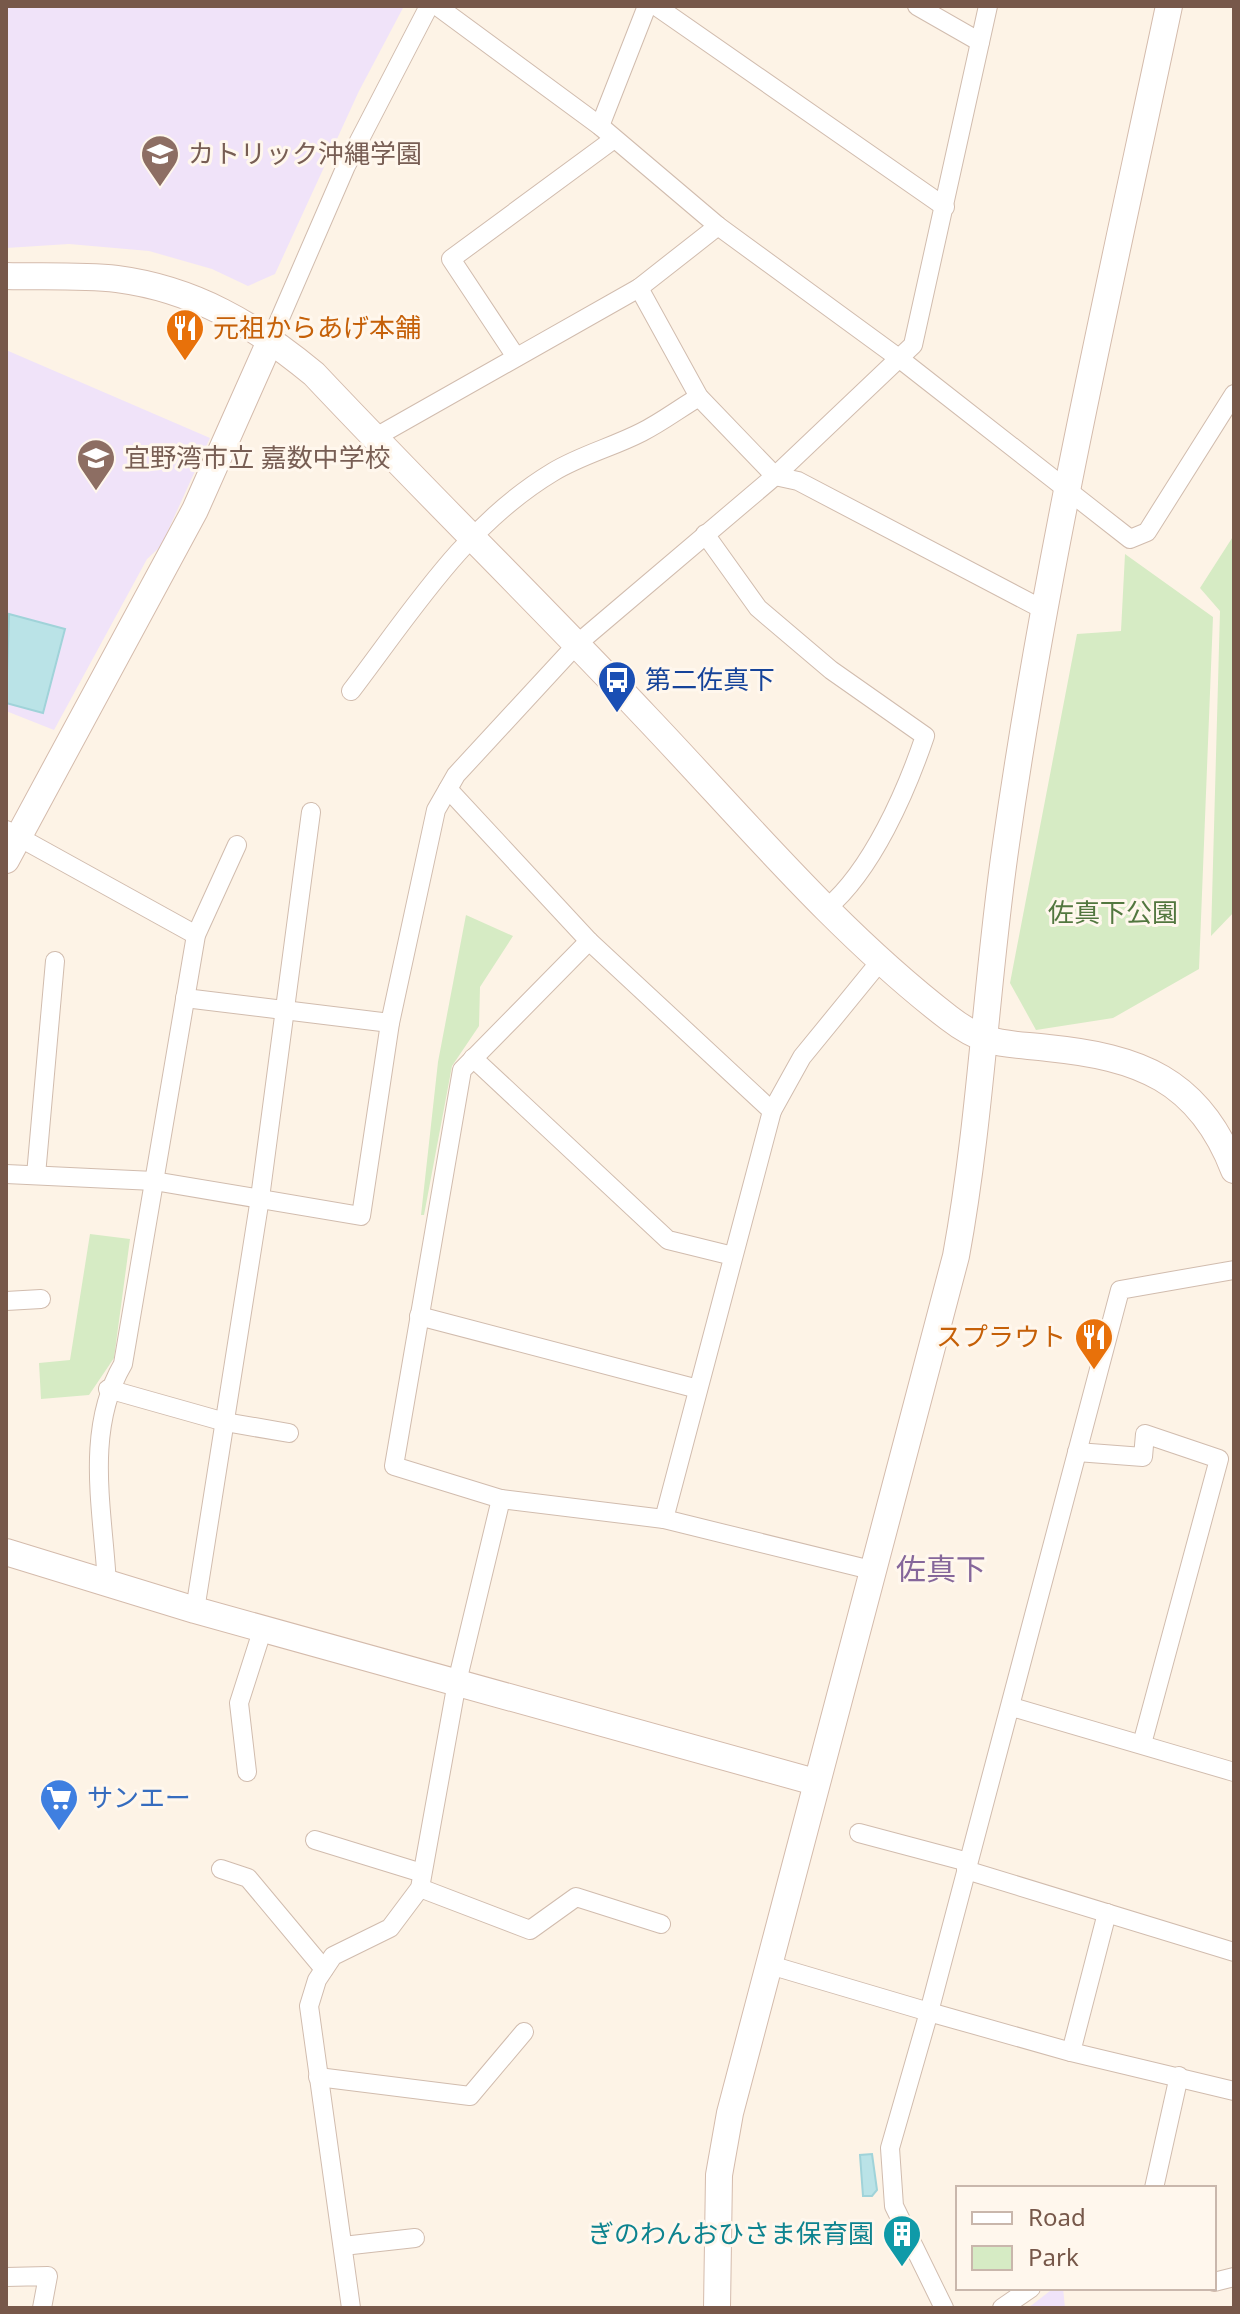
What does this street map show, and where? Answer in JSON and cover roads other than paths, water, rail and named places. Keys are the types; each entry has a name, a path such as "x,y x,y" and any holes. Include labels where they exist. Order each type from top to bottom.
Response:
{"street":[{"path":"196,935 10,842 195,510 346,166 429,6"},
{"path":"437,6 607,132 718,226 900,359 1130,539 1147,532 1234,394"},
{"path":"516,357 451,259 607,132 647,6"},
{"path":"656,6 945,207"},
{"path":"917,6 980,42"},
{"path":"6,1174 154,1181 361,1216 390,1023 436,810 456,775 577,644 775,476 913,345 988,6"},
{"path":"717,2308 719,2175 730,2113 956,1256 972,1170 982,1041 1006,845 1044,610 1066,491 1169,6"},
{"path":"374,438 639,288 718,226"},
{"path":"6,276 117,279 174,292 226,311 271,339 314,374 577,644 728,803 783,867 948,1017 982,1041 1094,1052 1148,1068 1195,1103 1207,1118 1234,1170"},
{"path":"639,288 699,397 775,476 798,481 1044,610"},
{"path":"351,691 455,552 489,518 551,473 642,432 699,397"},
{"path":"705,534 758,608 831,670 925,736 911,779 849,889 827,908"},
{"path":"448,789 589,941 772,1111"},
{"path":"195,1610 260,1198 311,812"},
{"path":"107,1584 98,1438 108,1389 123,1364 196,935 237,845"},
{"path":"589,941 462,1070 394,1466 501,1499 664,1519 871,1570"},
{"path":"664,1519 772,1111 802,1057 882,959"},
{"path":"36,1175 55,961"},
{"path":"185,998 390,1023"},
{"path":"473,1058 668,1240 733,1256"},
{"path":"944,2308 894,2206 890,2148 1012,1707 1120,1290 1234,1270"},
{"path":"6,1301 41,1299"},
{"path":"419,1316 698,1389"},
{"path":"108,1389 225,1422 289,1433"},
{"path":"1077,1452 1143,1457 1145,1434 1226,1461 1142,1744"},
{"path":"351,2308 309,2006 317,1980 333,1956 390,1928 421,1881 457,1682 501,1499"},
{"path":"6,1552 195,1610 815,1782"},
{"path":"247,1772 239,1703 263,1628"},
{"path":"1012,1707 1234,1772"},
{"path":"859,1833 1234,1952"},
{"path":"315,1840 421,1881 530,1930 576,1897 661,1924"},
{"path":"221,1869 248,1878 324,1969"},
{"path":"1071,2052 1107,1913"},
{"path":"770,1965 1071,2052 1234,2091"},
{"path":"318,2077 470,2096 524,2032"},
{"path":"1154,2186 1179,2076"},
{"path":"343,2246 415,2238"},
{"path":"6,2277 48,2276 42,2308"},
{"path":"1002,2308 1028,2290"}],"water":[{"path":"9,614 65,629 43,713 6,703"},
{"path":"872,2154 877,2190 872,2196 863,2196 860,2155"}],"place":[{"name":"カトリック沖縄学園","path":"160,188"},
{"name":"元祖からあげ本舗","path":"185,362"},
{"name":"宜野湾市立 嘉数中学校","path":"96,492"},
{"name":"第二佐真下","path":"617,714"},
{"name":"スプラウト","path":"1094,1371"},
{"name":"サンエー","path":"59,1832"},
{"name":"ぎのわんおひさま保育園","path":"902,2268"}],"district":[{"name":"佐真下","path":"941,1570"}],"park label":[{"name":"佐真下公園","path":"1113,913"}]}
